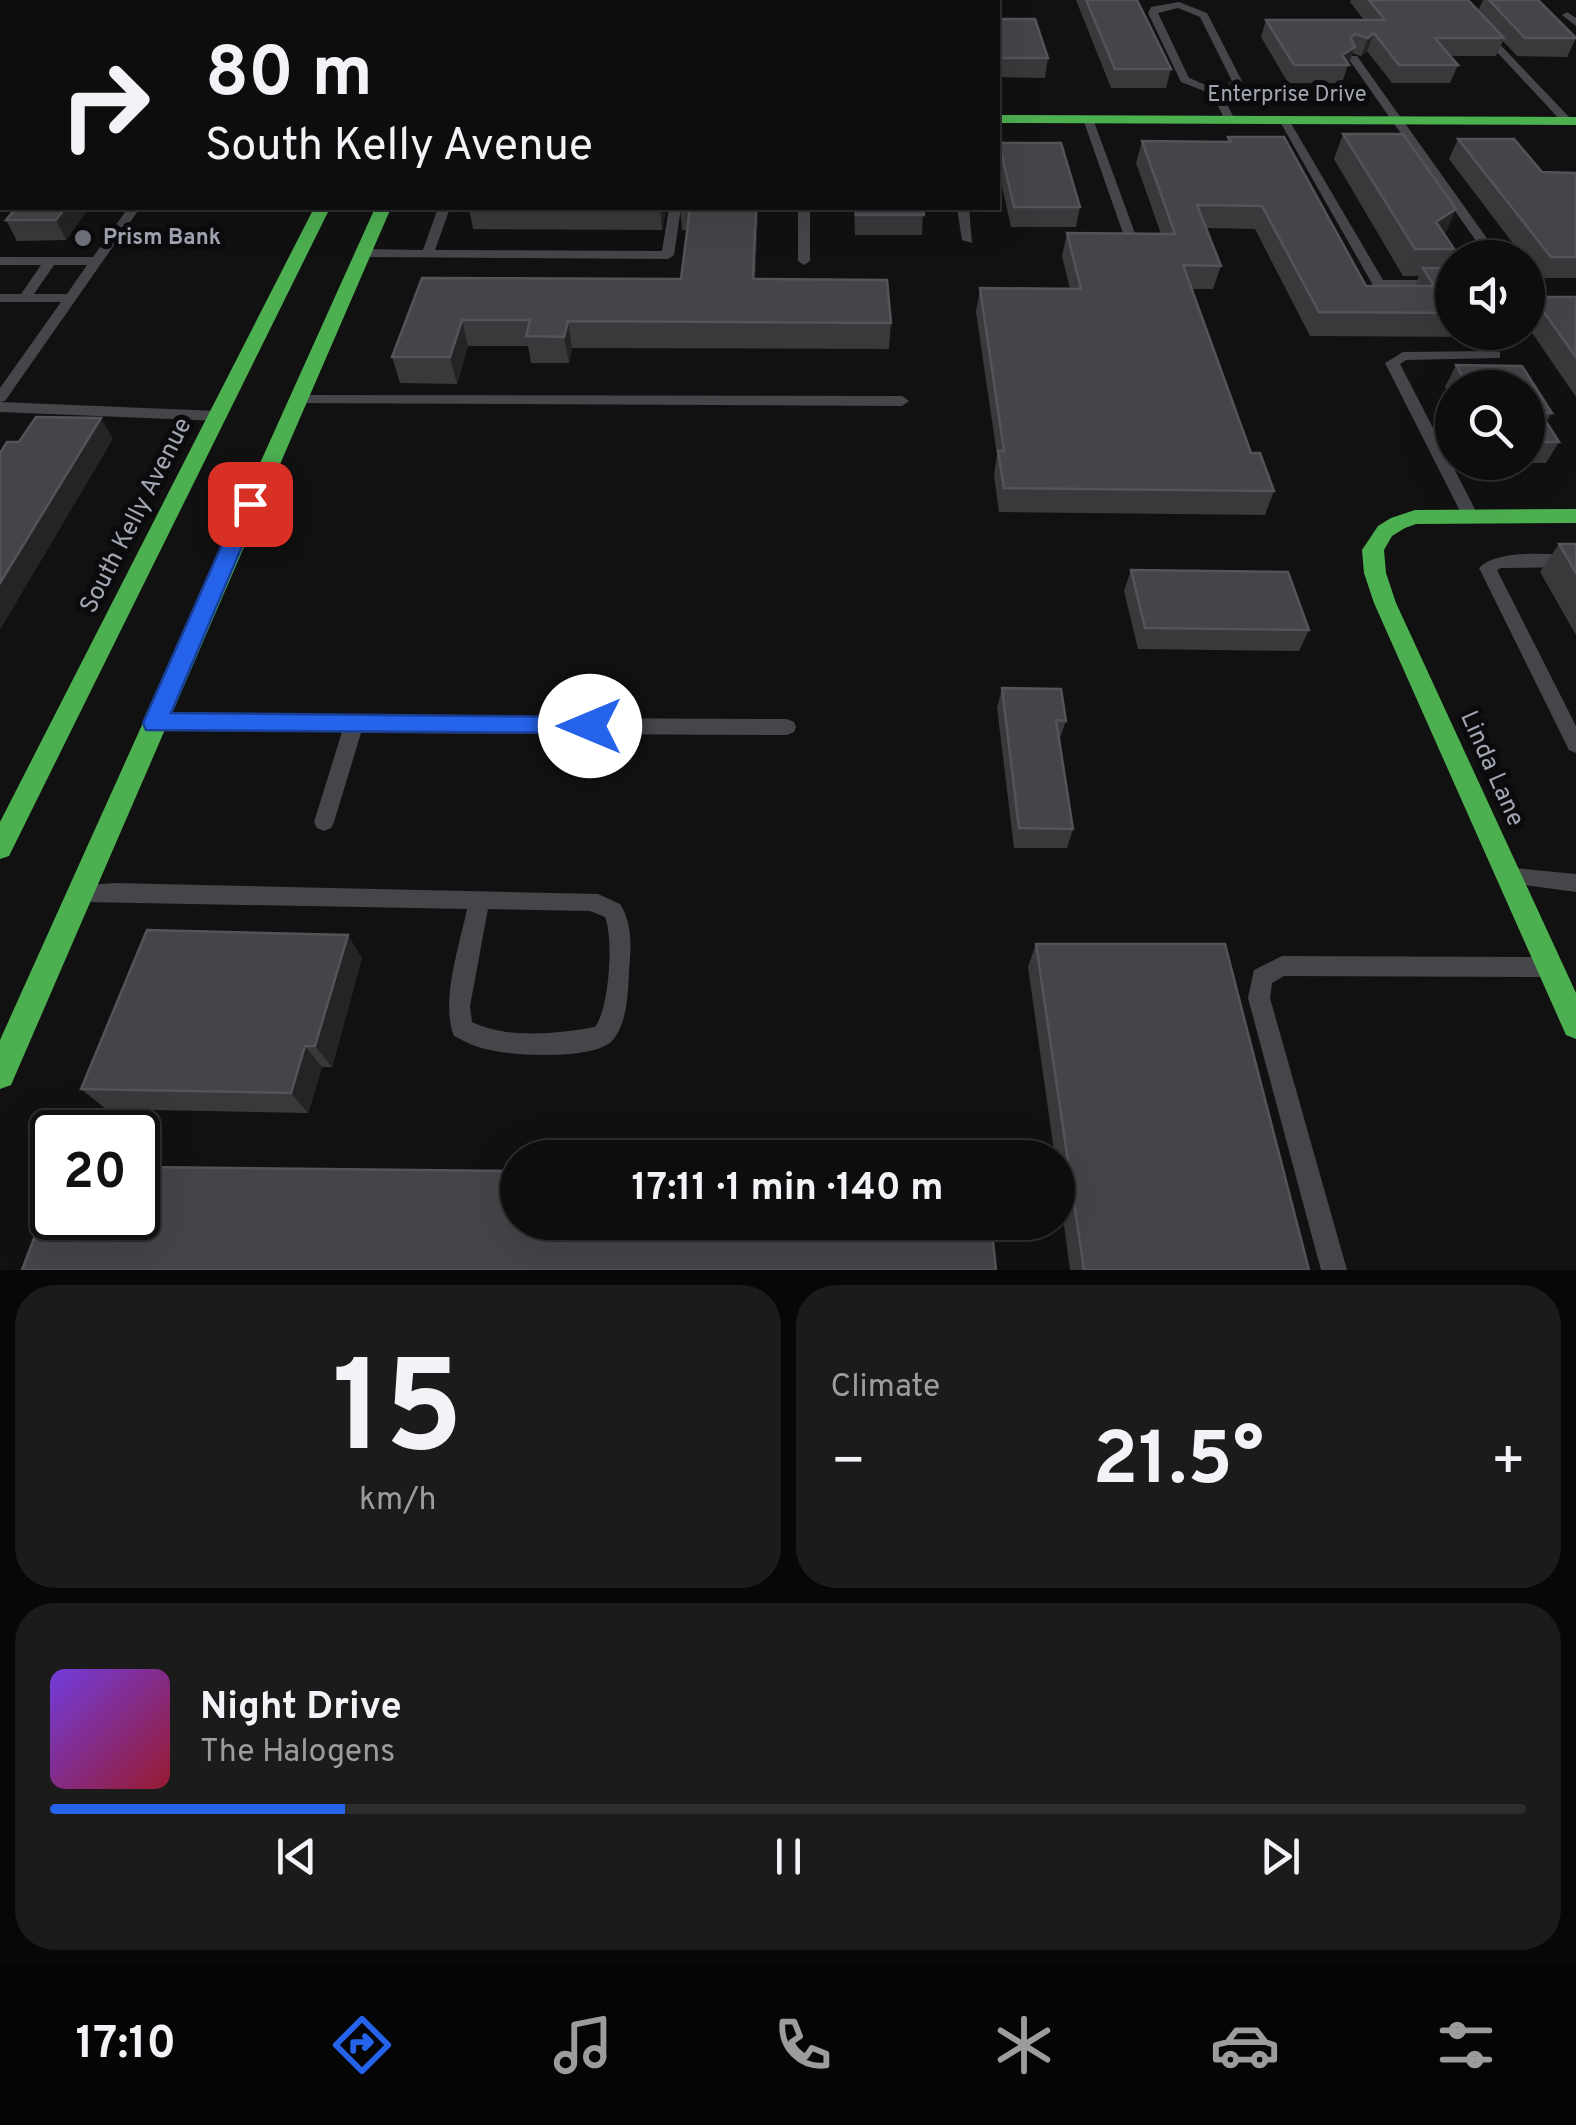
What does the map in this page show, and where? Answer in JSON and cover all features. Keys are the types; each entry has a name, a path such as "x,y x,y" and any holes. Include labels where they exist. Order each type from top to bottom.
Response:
{"main road":[{"name":"Enterprise Drive","path":"1000,119 1571,121"},
{"name":"South Kelly Avenue","path":"0,848 228,414 321,210"},
{"path":"0,1074 155,723 286,402 382,210"},
{"path":"1470,515 1576,516"},
{"name":"Linda Lane","path":"1470,515 1415,517 1396,523 1380,535 1371,552 1373,573 1576,1025"}],"lane":[{"path":"1216,92 1228,90 1237,82 1204,15 1179,5 1154,9 1184,80 1216,92 1230,120"},
{"path":"1475,23 1571,121"},
{"path":"1353,58 1482,240"},
{"path":"1088,119 1130,236"},
{"path":"1284,120 1379,284 1435,284"},
{"path":"0,398 133,210"},
{"path":"428,254 443,210"},
{"path":"364,252 668,255 674,210"},
{"path":"804,210 804,260"},
{"path":"963,210 968,240"},
{"path":"0,261 97,261"},
{"path":"25,298 50,261"},
{"path":"0,298 71,298"},
{"path":"1470,515 1392,363 1403,356 1495,355"},
{"path":"286,402 902,401"},
{"path":"0,407 228,414"},
{"path":"1576,561 1499,562 1487,568 1576,744"},
{"path":"155,723 787,728"},
{"path":"324,822 354,725"},
{"path":"1510,877 1576,882"},
{"path":"80,893 479,899 590,902 606,906 617,917 614,1007 611,1022 601,1037 583,1041 488,1041 462,1028 459,1006 479,899"},
{"path":"1334,1270 1259,998 1262,977 1282,966 1550,967"}],"building":[{"path":"1086,0 1137,0 1171,69 1115,69"},
{"path":"1369,0 1468,0 1504,38 1435,38 1458,65 1399,65 1374,33 1368,38 1355,34 1351,38 1355,47 1342,55 1349,65 1294,65 1266,20 1385,20"},
{"path":"1489,0 1538,0 1576,38 1525,38"},
{"path":"1000,19 1035,19 1048,58 1000,58"},
{"path":"1343,134 1403,134 1456,209 1436,222 1448,240 1435,240 1435,249 1415,249"},
{"path":"1228,137 1284,137 1366,286 1434,286 1423,268 1435,268 1435,313 1319,312 1262,206 1197,205 1221,266 1183,265 1251,453 1260,453 1274,491 1004,488 998,451 1004,451 980,288 1081,289 1067,233 1175,234 1142,141 1231,142"},
{"path":"1458,139 1514,139 1542,172 1576,173 1576,257 1551,257 1545,249 1545,240 1538,240"},
{"path":"1000,143 1061,143 1080,207 1014,207"},
{"path":"14,210 64,210 56,220 6,220"},
{"path":"690,210 756,210 753,279 887,280 891,323 568,321 564,337 526,336 530,320 462,320 450,357 392,357 422,278 681,279"},
{"path":"856,210 923,210 924,215 856,215"},
{"path":"1545,297 1576,297 1576,357 1545,314"},
{"path":"1456,365 1522,366 1525,370 1459,370"},
{"path":"36,417 101,418 0,583 0,453 7,442 19,442"},
{"path":"1545,420 1559,442 1545,442"},
{"path":"1559,544 1576,544 1576,573"},
{"path":"1131,570 1288,572 1309,630 1145,628"},
{"path":"1002,688 1061,689 1066,721 1056,720 1073,829 1019,828"},
{"path":"147,930 348,935 315,1046 305,1046 291,1093 81,1089"},
{"path":"1036,944 1225,944 1309,1270 1084,1270 1075,1209 1075,1140 1065,1140"},
{"path":"160,1167 500,1171 500,1240 993,1240 996,1270 22,1270 33,1240 160,1240"}],"traffic: fast":[{"path":"1000,119 1576,121"},
{"path":"0,848 321,210"},
{"path":"0,1074 382,210"},
{"path":"1576,516 1415,517 1385,531 1373,550 1375,573 1385,603 1576,1025"}],"place":[{"name":"Prism Bank","path":"83,238"}],"route":[{"path":"250,504 155,723 590,726"}]}
